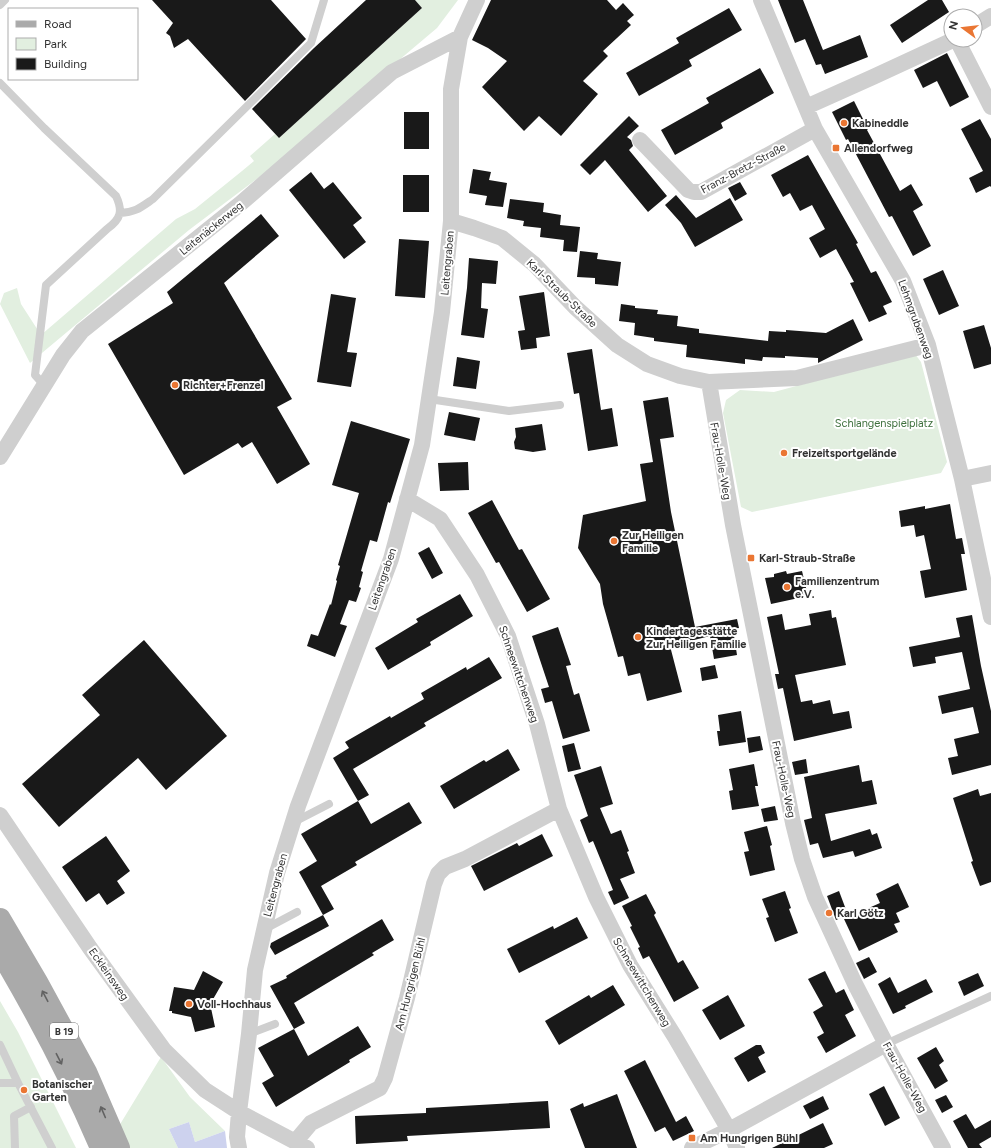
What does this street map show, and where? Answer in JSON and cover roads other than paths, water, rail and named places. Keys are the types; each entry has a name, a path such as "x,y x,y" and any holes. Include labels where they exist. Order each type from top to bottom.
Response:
{"main road":[{"name":"B 19","path":"0,919 37,982 86,1072 119,1148"},
{"name":"B 19","path":"0,951 46,1032 101,1148"}],"street":[{"name":"Leitengraben","path":"239,1148 239,1112 249,1034 255,970 277,873 301,799 391,559 422,445 442,312 451,221 451,89 460,37 477,0"},
{"name":"Lehmgrubenweg","path":"761,0 815,129 903,281 928,345 962,479 991,617"},
{"name":"Leitenäckerweg","path":"0,457 63,355 82,332 240,204 392,72 460,37"},
{"path":"806,107 943,45"},
{"path":"961,48 991,107"},
{"name":"Franz-Bretz-Straße","path":"640,140 688,190 701,192 815,129"},
{"name":"Karl-Straub-Straße","path":"451,221 502,238 534,264 575,307 616,345 647,364 680,376 708,382 796,378 928,345"},
{"name":"Frau-Holle-Weg","path":"708,382 732,525 793,823 802,859 818,904 855,984 943,1148"},
{"path":"962,479 991,473"},
{"name":"Schneewittchenweg","path":"407,499 440,519 477,575 508,636 537,724 559,809 600,904 630,965 675,1037 737,1148"},
{"name":"Am Hungrigen Bühl","path":"239,1112 301,1145 311,1123 380,1088 387,1071 407,998 434,884 438,874 445,867 465,859 559,809"},
{"name":"Eckleinsweg","path":"0,815 95,954 164,1050 205,1090 239,1112"},
{"path":"692,1148 886,1044"}],"lane":[{"path":"0,5 5,0"},
{"path":"120,213 139,210 153,199 311,43 324,0"},
{"path":"0,83 44,128 116,196 119,204 120,213 116,223 107,229 46,286 35,375 44,385"},
{"path":"429,399 509,411 560,405"},
{"path":"293,822 329,804"},
{"path":"264,929 297,912"},
{"path":"886,1044 991,996"},
{"path":"249,1034 276,1024"},
{"path":"0,1045 52,1148"},
{"path":"0,1083 18,1082"},
{"path":"14,1148 14,1116 31,1108"}],"water":[{"path":"189,1122 195,1142 225,1131 227,1148 178,1148 169,1129"}],"place":[{"name":"Kabineddle","path":"844,123"},
{"name":"Allendorfweg","path":"836,148"},
{"name":"Richter+Frenzel","path":"175,385"},
{"name":"Freizeitsportgelände","path":"784,453"},
{"name":"Zur Heiligen Familie","path":"614,541"},
{"name":"Karl-Straub-Straße","path":"751,558"},
{"name":"Familienzentrum e.V.","path":"787,587"},
{"name":"Kindertagesstätte Zur Heiligen Familie","path":"638,637"},
{"name":"Karl Götz","path":"829,913"},
{"name":"Voll-Hochhaus","path":"189,1004"},
{"name":"Botanischer Garten","path":"24,1090"},
{"name":"Am Hungrigen Bühl","path":"692,1138"}],"park label":[{"name":"Schlangenspielplatz","path":"884,423"}]}
